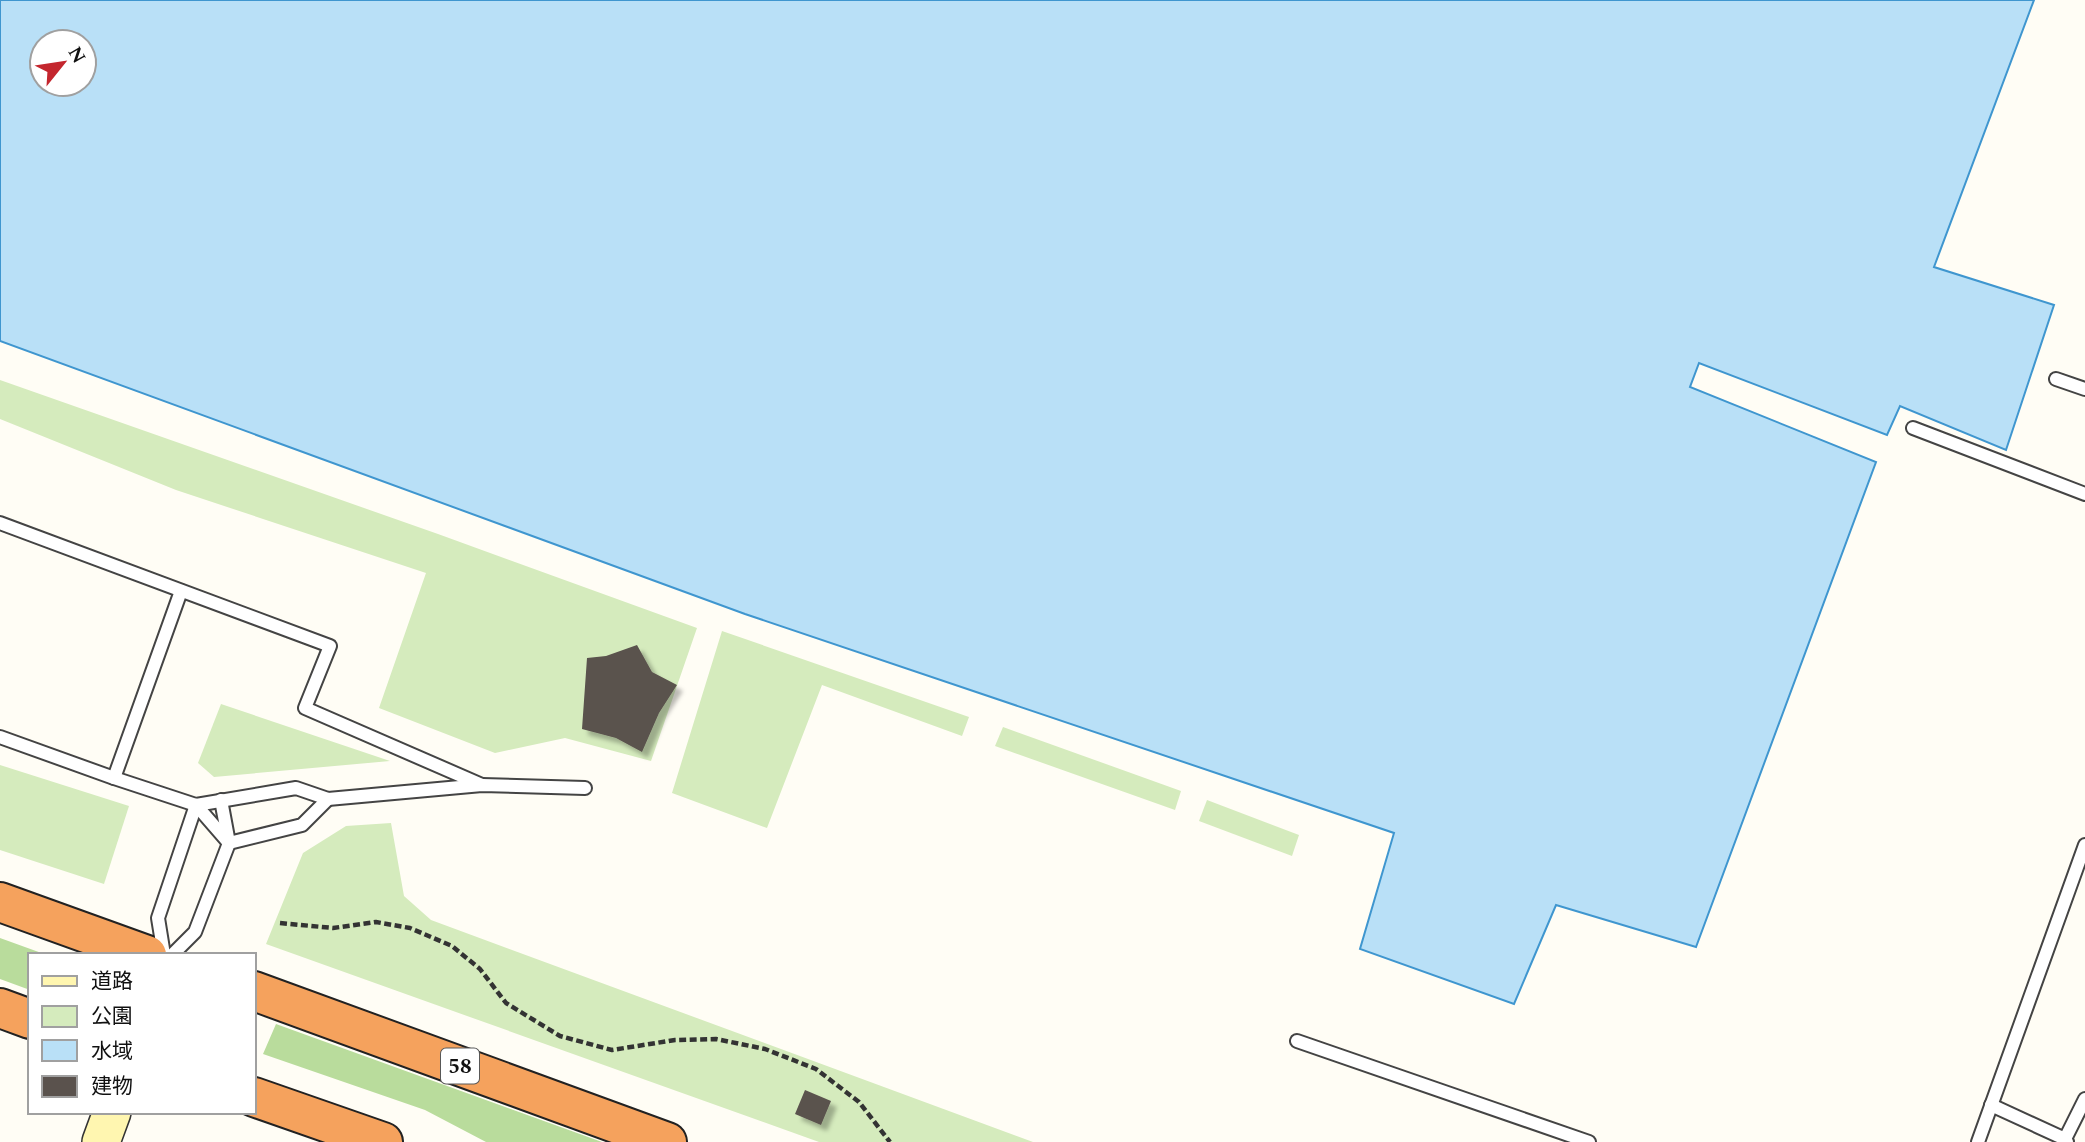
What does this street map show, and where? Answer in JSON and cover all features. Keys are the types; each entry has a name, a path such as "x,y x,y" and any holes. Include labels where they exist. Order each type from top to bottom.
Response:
{"highway":[{"path":"0,902 141,953"},
{"name":"58","path":"256,992 667,1142"},
{"path":"0,1008 28,1018"},
{"path":"256,1098 383,1142"}],"street":[{"path":"101,1142 111,1114"}],"lane":[{"path":"2056,379 2085,389"},
{"path":"1913,428 2085,494"},
{"path":"0,523 330,646 304,708 482,785"},
{"path":"114,778 181,591"},
{"path":"0,737 196,805 296,788 328,799 482,785 585,788"},
{"path":"229,843 302,825 328,799"},
{"path":"174,953 195,932 229,843 221,800"},
{"path":"196,805 229,843"},
{"path":"164,953 158,918 196,805"},
{"path":"1978,1142 2085,845"},
{"path":"1297,1041 1589,1142"},
{"path":"1991,1105 2066,1141 2085,1099"}],"path":[{"path":"280,923 333,928 376,922 410,928 452,946 480,969 506,1003 560,1036 599,1047 612,1050 675,1040 716,1039 765,1049 816,1069 859,1102 890,1142"}],"green space":[{"path":"0,380 697,628 651,761 565,738 495,753 379,708 426,573 176,490 0,419"},
{"path":"722,631 969,717 962,736 822,685 767,828 672,793"},
{"path":"221,704 390,761 214,777 198,763"},
{"path":"1003,727 1181,791 1175,810 995,746"},
{"path":"0,765 129,806 104,884 0,850"},
{"path":"1207,800 1299,835 1292,856 1199,821"},
{"path":"391,823 404,896 431,920 1033,1142 819,1142 266,944 303,853 346,826"},
{"path":"0,938 41,953 28,953 28,989 0,979"},
{"path":"276,1024 602,1142 486,1142 425,1110 263,1054"}],"water":[{"path":"0,0 2034,0 1934,267 2054,305 2006,450 1900,406 1887,435 1699,363 1690,387 1876,462 1696,947 1556,905 1514,1004 1360,949 1394,833 745,614 0,341"}],"building":[{"path":"637,645 652,672 677,685 659,713 642,752 616,738 582,729 587,658 606,656"},
{"path":"805,1090 831,1101 821,1125 795,1114"}]}
